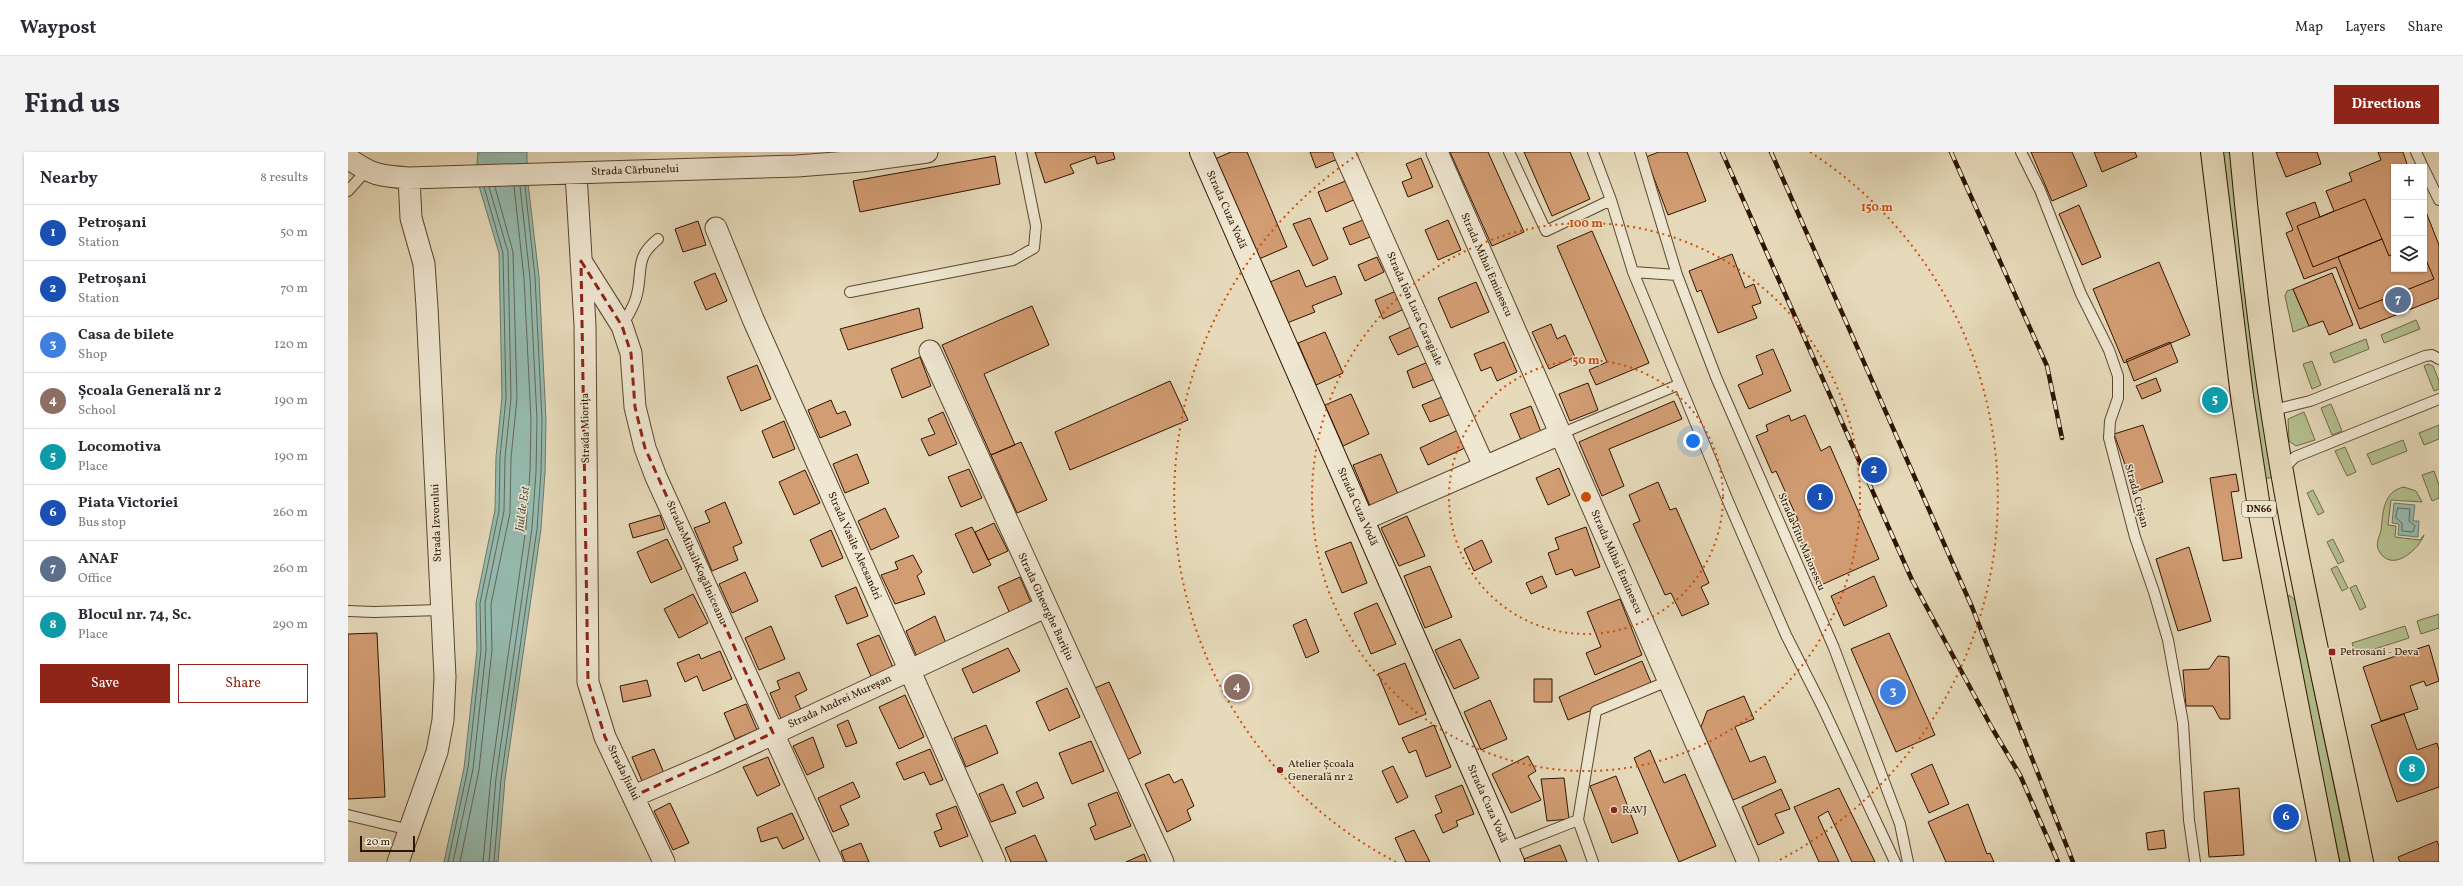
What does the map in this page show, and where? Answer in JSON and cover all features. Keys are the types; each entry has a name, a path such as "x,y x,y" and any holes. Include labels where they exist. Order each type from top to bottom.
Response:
{"main road":[{"name":"Strada Cuza Vodă","path":"1200,152 1510,855"},
{"name":"DN66","path":"2212,152 2242,396 2266,546 2328,862"},
{"name":"DN66","path":"2241,152 2248,226 2273,410 2295,541 2362,862"},
{"path":"2266,546 2295,541"}],"street":[{"name":"Strada Cărbunelui","path":"348,158 366,171 382,176 418,177 576,174 797,166 861,161 927,152"},
{"name":"Strada Ion Luca Caragiale","path":"1344,152 1484,466"},
{"name":"Strada Mihai Eminescu","path":"1437,152 1748,862"},
{"name":"Strada Miorița","path":"576,174 585,325 588,682"},
{"name":"Strada Izvorului","path":"398,862 437,752 443,720 445,677 440,610 424,264 412,218 418,177"},
{"name":"Strada Vasile Alecsandri","path":"716,228 752,319 995,862"},
{"name":"Strada Mihail Kogălniceanu","path":"581,261 622,326 631,353 635,406 646,448 656,477 832,862"},
{"name":"Strada Gheorghe Barițiu","path":"930,351 1045,607 1163,862"},
{"path":"1363,520 1560,434"},
{"name":"Strada Andrei Mureșan","path":"634,796 1045,607"},
{"name":"Strada Jiului","path":"588,682 605,737 664,862"}],"lane":[{"path":"850,292 1013,260 1034,248 1036,226 1021,152"},
{"path":"1509,152 1546,231 1611,200"},
{"path":"1593,152 1611,200 1634,272 1678,385 1786,635 1823,708 1895,862"},
{"name":"Strada Titu Maiorescu","path":"1640,152 1677,275 1716,377 1834,648 1900,824 1908,862"},
{"name":"Strada Crișan","path":"2021,152 2040,190 2081,294 2109,350 2118,376 2118,398 2110,420 2109,438 2132,530 2168,640 2183,723 2189,820 2195,862"},
{"path":"2416,152 2422,164"},
{"path":"348,191 366,171"},
{"path":"2427,174 2439,200"},
{"path":"622,326 636,298 640,262 647,248 658,239"},
{"path":"1634,272 1677,275"},
{"path":"2273,410 2310,401 2425,356 2432,355 2439,359"},
{"path":"1560,434 1678,385"},
{"path":"2283,469 2295,457 2439,399"},
{"path":"348,611 374,612 440,610"},
{"path":"1593,862 1578,820 1596,711 1668,681"},
{"path":"348,815 410,830"},
{"path":"1510,855 1578,820"}],"highlighted area":[{"path":"581,261 622,326 631,353 635,407 645,448 773,733 634,796 605,737 588,682"}],"green space":[{"path":"2221,152 2230,152 2238,226 2273,477 2264,479 2248,381"},
{"path":"2293,289 2309,326 2293,332 2285,296 2287,291"},
{"path":"2416,320 2420,329 2384,343 2381,335"},
{"path":"2366,339 2369,349 2334,363 2330,353"},
{"path":"2312,361 2321,385 2312,389 2303,364"},
{"path":"2428,364 2433,366 2439,381 2439,389 2434,391 2424,366"},
{"path":"2331,404 2342,431 2332,435 2321,408"},
{"path":"2304,412 2315,440 2296,446 2289,441 2288,419"},
{"path":"2439,425 2439,439 2424,445 2419,433"},
{"path":"2403,440 2407,451 2372,465 2367,454"},
{"path":"2345,447 2356,472 2347,476 2335,451"},
{"path":"2434,471 2439,485 2439,498 2432,501 2422,475"},
{"path":"2404,487 2416,491 2422,502 2391,500 2388,525 2396,526 2395,537 2420,540 2424,535 2417,547 2411,552 2398,560 2391,560 2384,557 2377,546 2385,504 2392,493 2397,489"},
{"path":"2313,490 2324,512 2318,515 2307,493"},
{"path":"2333,539 2344,561 2338,564 2327,542"},
{"path":"2337,566 2348,588 2342,591 2331,569"},
{"path":"2356,585 2366,607 2360,610 2350,588"},
{"path":"2289,595 2295,600 2350,862 2340,862 2286,602"},
{"path":"2439,614 2439,628 2421,634 2417,621"},
{"path":"2405,626 2409,638 2356,655 2352,643"}],"water":[{"name":"Jiul de Est","path":"478,152 527,152 527,175 539,277 546,420 545,472 541,529 505,779 498,862 444,862 464,768 477,650 476,603 495,510 496,457 502,397 499,253 476,176"},
{"path":"2394,503 2415,505 2413,521 2419,521 2418,537 2398,535 2399,524 2392,523"}],"building":[{"path":"1035,152 1113,152 1115,159 1097,164 1095,156 1070,165 1074,173 1045,183"},
{"path":"1231,152 1247,152 1287,247 1259,259 1215,159"},
{"path":"1310,152 1335,152 1338,159 1316,168"},
{"path":"1450,152 1488,152 1524,232 1492,246"},
{"path":"1524,152 1570,152 1590,199 1552,216"},
{"path":"1659,152 1687,152 1706,201 1668,215 1646,157"},
{"path":"2031,152 2072,152 2087,186 2052,201"},
{"path":"2094,152 2135,152 2137,157 2102,172"},
{"path":"2276,152 2317,152 2321,164 2286,177"},
{"path":"2378,152 2403,152 2407,164 2391,164 2391,272 2427,272 2427,215 2439,245 2439,298 2360,329 2336,267 2304,279 2286,233 2293,230 2286,213 2315,202 2320,217 2334,211 2326,191 2352,181 2349,173 2381,160"},
{"path":"995,156 1000,184 860,212 853,181"},
{"path":"1421,158 1433,187 1408,197 1402,182 1412,178 1406,164"},
{"path":"1348,180 1356,199 1326,212 1318,192"},
{"path":"2365,199 2382,239 2313,267 2297,226"},
{"path":"2079,205 2101,257 2082,265 2059,214"},
{"path":"1310,218 1328,259 1313,266 1293,224"},
{"path":"1363,220 1370,237 1350,245 1343,228"},
{"path":"1448,220 1461,250 1438,260 1425,230"},
{"path":"698,221 706,245 683,252 675,229"},
{"path":"1592,231 1649,363 1596,385 1589,370 1607,362 1557,246"},
{"path":"2382,239 2389,256 2391,255 2391,272 2427,272 2427,262 2434,279 2359,309 2338,257"},
{"path":"1732,254 1745,288 1754,284 1761,303 1752,306 1757,318 1718,333 1701,290 1697,292 1689,271"},
{"path":"1377,257 1384,272 1365,281 1358,265"},
{"path":"2159,262 2190,335 2124,363 2093,289"},
{"path":"1299,270 1306,287 1335,276 1342,294 1312,306 1315,312 1287,323 1270,282"},
{"path":"715,273 727,301 706,310 694,282"},
{"path":"2332,273 2353,325 2329,335 2323,321 2309,326 2293,289"},
{"path":"1476,282 1489,312 1451,328 1438,298"},
{"path":"1396,291 1404,309 1383,319 1375,300"},
{"path":"1032,306 1049,345 984,374 1015,445 991,455 942,345"},
{"path":"919,308 923,328 848,350 840,329"},
{"path":"1551,324 1557,339 1565,335 1575,357 1549,369 1532,332"},
{"path":"1411,327 1420,345 1398,355 1389,337"},
{"path":"1325,332 1343,373 1316,385 1298,343"},
{"path":"1504,342 1517,372 1497,381 1491,367 1481,371 1474,354"},
{"path":"2170,342 2178,362 2134,381 2126,360"},
{"path":"1773,349 1791,391 1749,409 1738,385 1763,374 1756,356"},
{"path":"920,357 931,386 902,398 891,369"},
{"path":"1428,362 1435,379 1413,388 1407,371"},
{"path":"757,365 771,399 741,411 727,377"},
{"path":"2156,378 2161,391 2142,399 2136,386"},
{"path":"1170,381 1188,420 1070,470 1055,432"},
{"path":"1588,383 1598,410 1570,421 1559,394"},
{"path":"1351,394 1369,434 1343,446 1325,405"},
{"path":"1442,397 1451,414 1430,422 1422,405"},
{"path":"831,400 837,414 845,411 851,425 820,438 808,410"},
{"path":"1674,401 1682,419 1609,449 1624,486 1602,496 1579,442"},
{"path":"1531,406 1541,432 1521,440 1510,414"},
{"path":"943,412 957,444 929,456 921,439 935,434 928,419"},
{"path":"1789,415 1791,421 1805,415 1821,451 1830,446 1879,559 1821,585 1793,523 1798,520 1776,471 1772,473 1756,436 1768,431 1766,425"},
{"path":"784,421 795,449 773,458 762,431"},
{"path":"2143,425 2163,482 2135,492 2114,434"},
{"path":"1458,430 1467,447 1428,465 1420,448"},
{"path":"1021,442 1047,500 1017,513 991,455"},
{"path":"857,454 869,483 845,493 833,464"},
{"path":"1381,454 1398,494 1370,506 1353,465"},
{"path":"1559,468 1570,495 1548,505 1536,478"},
{"path":"969,469 982,498 961,507 948,477"},
{"path":"805,470 820,503 794,515 779,482"},
{"path":"2236,474 2239,491 2231,492 2242,558 2223,561 2210,478"},
{"path":"1658,482 1670,510 1676,508 1709,583 1701,587 1709,604 1682,616 1671,593 1665,595 1633,524 1640,521 1629,495"},
{"path":"725,502 742,543 733,547 738,560 712,571 694,528 710,522 705,511"},
{"path":"885,508 899,537 871,550 858,521"},
{"path":"660,515 665,529 633,538 629,524"},
{"path":"1407,516 1425,556 1399,566 1381,528"},
{"path":"994,523 1008,551 988,560 975,532"},
{"path":"972,527 991,565 973,573 955,534"},
{"path":"1586,527 1600,567 1575,576 1572,569 1556,575 1548,553 1559,549 1555,538"},
{"path":"831,530 843,558 822,567 810,540"},
{"path":"667,539 682,569 651,583 637,552"},
{"path":"1482,540 1492,562 1474,571 1464,549"},
{"path":"1351,542 1367,583 1342,593 1325,552"},
{"path":"2189,547 2211,621 2178,631 2156,559"},
{"path":"913,555 922,572 917,576 925,594 895,604 881,575 898,569 895,562"},
{"path":"1430,566 1452,617 1425,628 1404,576"},
{"path":"745,572 758,601 732,613 719,584"},
{"path":"1542,576 1547,587 1531,594 1526,583"},
{"path":"1874,576 1887,606 1844,626 1831,596"},
{"path":"1020,577 1033,607 1011,616 998,587"},
{"path":"856,587 868,616 847,624 835,596"},
{"path":"693,594 708,623 679,638 664,609"},
{"path":"1620,599 1642,655 1595,675 1586,653 1601,647 1587,612"},
{"path":"1377,603 1396,644 1371,654 1354,613"},
{"path":"935,616 947,646 917,657 906,631"},
{"path":"1306,619 1319,652 1306,658 1293,625"},
{"path":"771,626 785,659 759,670 745,638"},
{"path":"377,633 385,797 348,799 348,634"},
{"path":"1889,633 1935,735 1896,752 1851,649"},
{"path":"879,635 895,672 873,681 857,644"},
{"path":"1460,639 1479,678 1454,689 1435,650"},
{"path":"2429,645 2439,681 2426,686 2424,681 2410,686 2418,709 2381,721 2363,667"},
{"path":"1008,648 1020,671 973,693 962,669"},
{"path":"720,651 732,679 703,691 697,676 685,682 677,663 699,654 701,659"},
{"path":"2218,656 2229,657 2230,719 2220,719 2213,706 2186,706 2183,670 2209,669"},
{"path":"1642,661 1652,685 1568,720 1559,697"},
{"path":"1405,663 1426,714 1399,725 1378,674"},
{"path":"799,672 807,690 795,696 802,712 782,721 770,693 780,689 777,681"},
{"path":"1534,679 1552,679 1552,702 1534,702"},
{"path":"647,680 651,696 623,702 620,686"},
{"path":"1109,682 1141,753 1127,760 1095,688"},
{"path":"1067,688 1080,717 1049,731 1036,702"},
{"path":"905,695 924,737 899,749 879,707"},
{"path":"1744,696 1754,719 1735,727 1750,762 1765,756 1776,782 1733,800 1701,727 1707,711"},
{"path":"1490,700 1507,739 1481,750 1464,712"},
{"path":"746,704 757,730 735,739 724,713"},
{"path":"2404,714 2417,750 2437,743 2439,750 2439,787 2397,802 2371,725"},
{"path":"848,720 857,743 846,747 837,725"},
{"path":"986,725 998,753 966,767 954,738"},
{"path":"1434,725 1451,767 1426,777 1416,750 1409,753 1402,738"},
{"path":"813,737 824,767 807,775 793,746"},
{"path":"1091,741 1104,771 1072,784 1059,753"},
{"path":"654,749 666,778 644,786 632,757"},
{"path":"930,749 943,780 930,785 924,772 904,780 896,763"},
{"path":"1650,750 1664,783 1685,774 1716,846 1679,862 1634,758"},
{"path":"1528,756 1536,771 1528,776 1541,800 1511,813 1492,774"},
{"path":"768,757 780,785 757,796 743,767"},
{"path":"1932,764 1949,804 1929,813 1911,774"},
{"path":"1393,766 1408,797 1397,803 1382,771"},
{"path":"1169,774 1174,783 1182,779 1194,806 1187,810 1191,820 1167,832 1145,784"},
{"name":"RAVJ","path":"1616,776 1638,833 1612,843 1590,786"},
{"path":"1564,778 1569,819 1547,821 1541,779"},
{"path":"853,782 860,797 840,806 849,825 833,832 818,798"},
{"path":"1037,782 1044,798 1023,807 1016,792"},
{"path":"1003,784 1016,813 991,822 979,794"},
{"path":"1462,785 1474,814 1456,821 1458,826 1443,833 1435,815 1442,812 1435,796"},
{"path":"1839,788 1875,862 1852,862 1828,811 1818,817 1839,862 1819,862 1794,807"},
{"path":"2239,788 2244,855 2209,857 2204,792"},
{"path":"1781,789 1790,809 1775,814 1784,833 1758,845 1742,807"},
{"path":"1117,792 1131,826 1095,840 1090,828 1096,825 1088,804"},
{"path":"670,803 689,843 673,850 654,811"},
{"path":"1968,804 1987,854 1990,853 1994,862 1946,862 1928,822"},
{"path":"956,806 968,836 940,847 934,832 942,829 936,814"},
{"path":"792,813 804,839 783,849 777,837 761,842 757,828"},
{"path":"1414,830 1430,862 1406,862 1395,838"},
{"path":"2164,830 2166,848 2148,850 2146,833"},
{"path":"1035,835 1047,862 1011,862 1005,848"},
{"path":"2437,841 2439,846 2439,862 2400,862 2398,857"},
{"path":"861,843 869,862 845,862 841,851"},
{"path":"1560,845 1567,862 1525,862 1524,859"},
{"path":"1144,854 1147,862 1126,862"}],"railway":[{"path":"1722,152 1912,580 1992,728 2020,775 2058,862"},
{"path":"1771,152 1972,607 2073,862"},
{"path":"1951,152 2047,366 2062,438"}],"place":[{"name":"ANAF","path":"2398,300"},
{"name":"Locomotiva","path":"2215,400"},
{"name":"Petroşani","path":"1874,470"},
{"name":"Petroșani","path":"1820,497"},
{"name":"Petrosani - Deva","path":"2332,652"},
{"name":"Școala Generală nr 2","path":"1237,687"},
{"name":"Casa de bilete","path":"1893,692"},
{"name":"Blocul nr. 74, Sc.","path":"2412,769"},
{"name":"Atelier Școala Generală nr 2","path":"1280,770"},
{"name":"RAVJ","path":"1614,810"},
{"name":"Piata Victoriei","path":"2286,817"}]}
